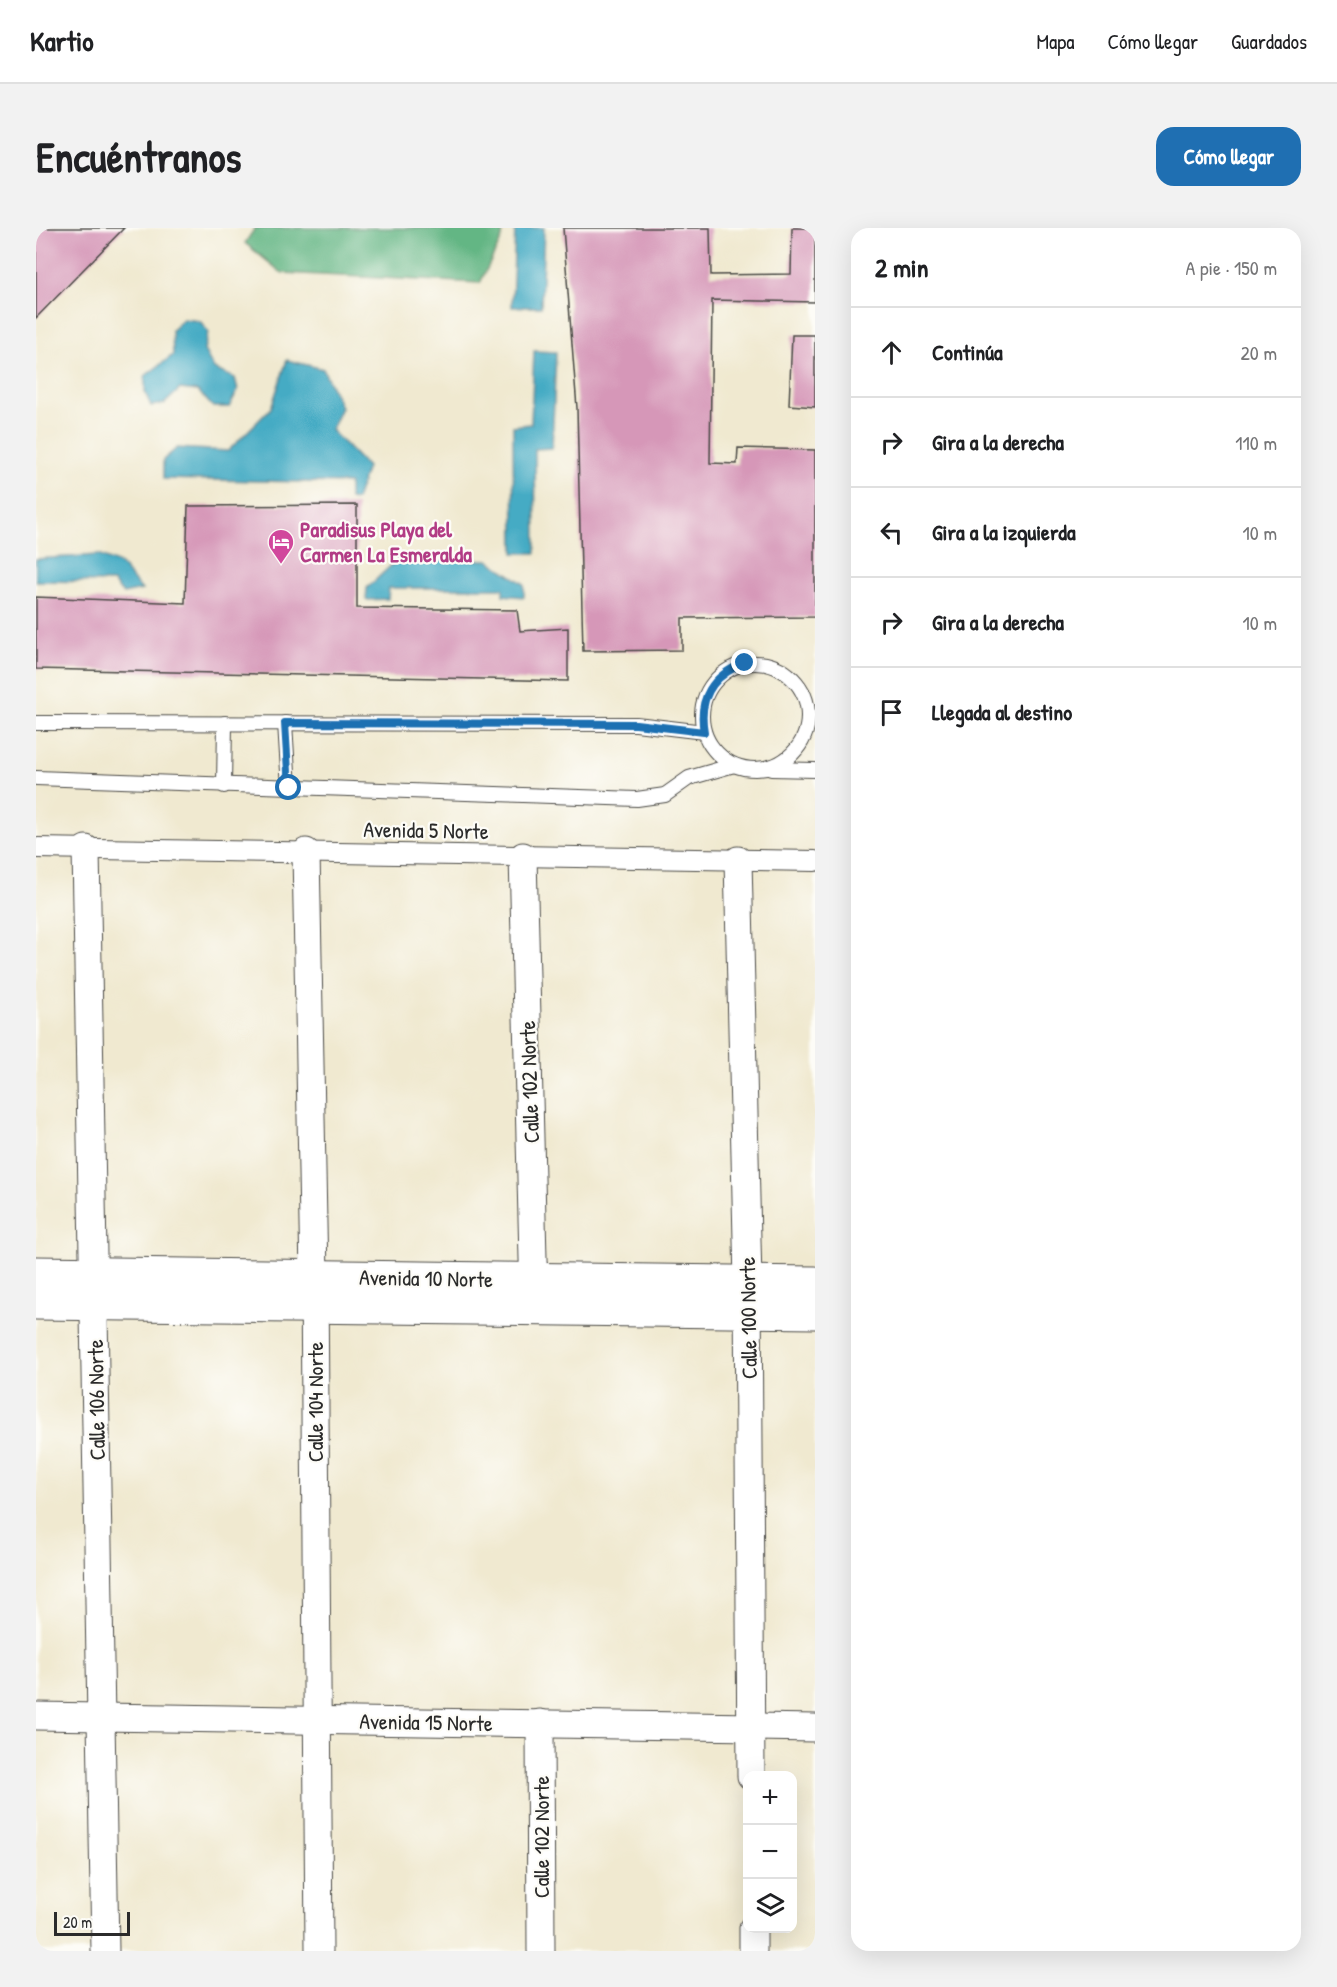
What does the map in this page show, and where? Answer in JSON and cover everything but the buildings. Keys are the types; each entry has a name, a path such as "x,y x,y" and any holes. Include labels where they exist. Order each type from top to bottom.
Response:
{"street":[{"name":"Avenida 5 Norte","path":"36,848 815,861"},
{"name":"Calle 106 Norte","path":"86,849 105,1951"},
{"name":"Calle 104 Norte","path":"306,852 314,1292 319,1951"},
{"name":"Calle 102 Norte","path":"523,856 534,1294"},
{"name":"Calle 100 Norte","path":"738,860 748,1296 752,1771"},
{"name":"Avenida 10 Norte","path":"36,1273 95,1289"},
{"name":"Avenida 10 Norte","path":"36,1303 95,1289 748,1296 815,1283"},
{"name":"Avenida 10 Norte","path":"748,1296 815,1312"},
{"name":"Avenida 15 Norte","path":"36,1716 815,1728"},
{"name":"Calle 102 Norte","path":"540,1723 542,1951"},
{"path":"753,1933 753,1951"}],"lane":[{"path":"769,768 795,753 808,724 806,697 788,673 760,662 745,663 718,677 703,702 701,718 704,732 721,757 734,765 757,770 769,768 815,770"},
{"path":"36,723 636,724 704,732"},
{"path":"224,786 225,723"},
{"path":"285,723 289,788"},
{"path":"36,778 637,799 665,795 689,778 734,765"}],"green space":[{"path":"255,228 503,228 502,238 480,283 282,273 245,243"}],"water":[{"path":"515,228 544,228 541,307 512,307"},
{"path":"183,319 200,321 208,332 204,350 214,369 235,378 238,390 229,407 213,407 198,391 180,389 164,404 151,406 145,392 145,376 173,355 172,330"},
{"path":"534,351 556,352 552,448 535,449 536,553 514,553 513,426 531,424"},
{"path":"287,360 323,369 341,407 331,430 367,467 356,500 349,499 349,483 163,479 163,460 177,448 228,451 271,408"},
{"path":"98,555 120,564 142,590 123,594 113,582 36,581 36,559"},
{"path":"400,557 488,560 524,584 524,597 503,595 503,588 389,588 388,599 366,600 367,588"}],"place":[{"name":"Paradisus Playa del Carmen La Esmeralda","path":"281,565"}],"route":[{"path":"289,788 285,723 636,724 704,732 701,718 703,702 709,689 718,677 730,668 745,663"}]}
